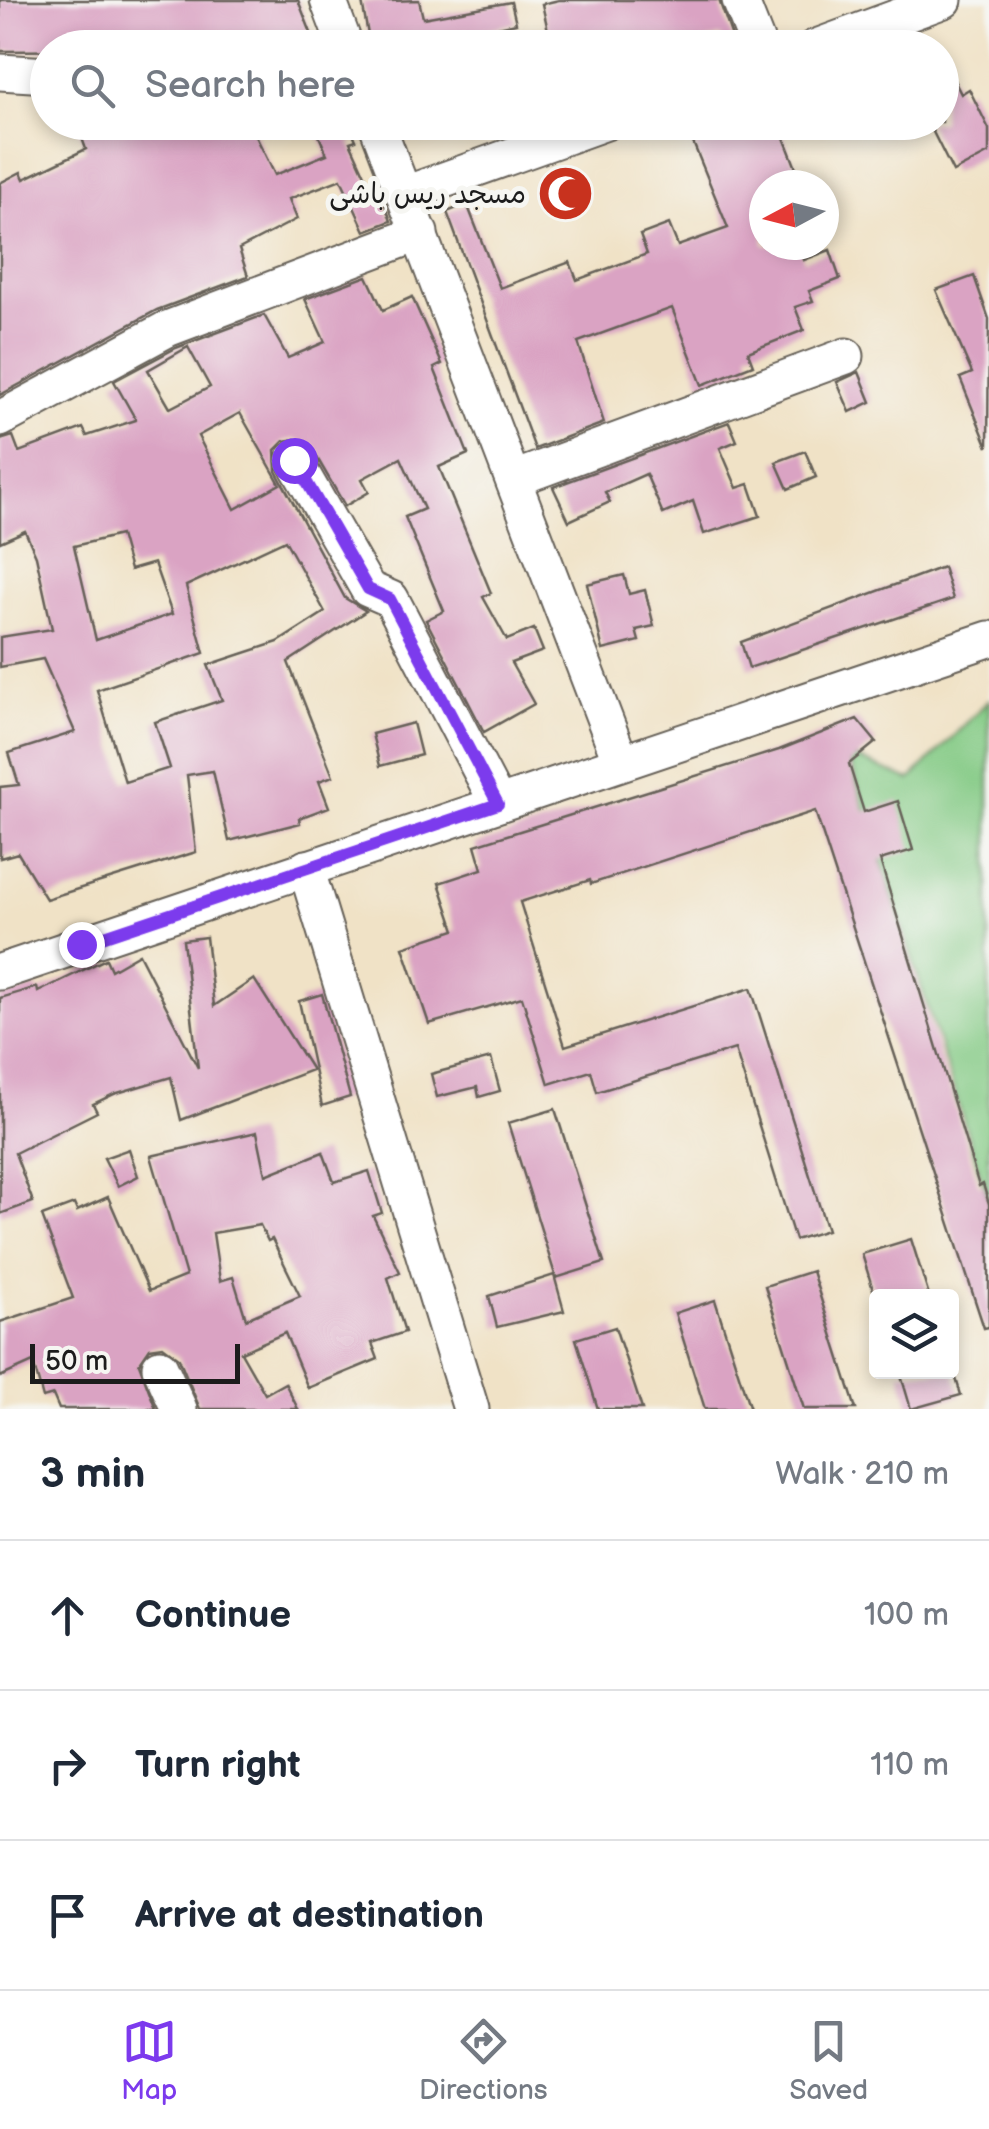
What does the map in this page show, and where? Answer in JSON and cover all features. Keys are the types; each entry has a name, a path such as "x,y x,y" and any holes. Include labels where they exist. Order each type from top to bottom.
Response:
{"street":[{"path":"328,0 339,30"},
{"path":"740,0 751,30"},
{"path":"863,30 944,0"},
{"path":"0,72 30,73"},
{"path":"384,140 621,762"},
{"path":"406,194 556,140"},
{"path":"0,420 167,328 420,233"},
{"path":"514,479 846,356"},
{"path":"294,460 368,589 390,599 498,804"},
{"path":"0,972 989,638"},
{"path":"306,868 471,1409"},
{"path":"160,1368 178,1409"}],"green space":[{"path":"989,700 989,1202 848,755 910,780"}],"building":[{"path":"0,0 298,0 310,30 30,30 30,51 0,51"},
{"path":"419,0 423,18 511,2 516,23 485,30 367,30 362,2"},
{"path":"559,0 719,0 730,30 548,30 542,4"},
{"path":"969,89 989,129 989,153 953,172 937,140 959,140 959,90 961,94"},
{"path":"83,140 258,140 275,175 327,154 321,140 356,140 350,142 370,186 377,183 391,221 365,231 341,179 289,199 297,219 239,249 248,276 157,310 0,395 0,183 21,172 24,179 86,149"},
{"path":"692,140 785,140 796,168 749,170 749,260 833,260 840,279 809,291 813,301 795,307 804,330 748,352 753,365 702,385 672,308 578,342 604,423 535,449 447,212 467,204 500,288 570,262 577,280 647,254 640,235 669,224 678,246 728,228"},
{"path":"367,276 383,310 412,297 442,364 434,368 468,454 439,467 491,593 483,597 507,640 534,629 543,651 511,663 534,704 484,732 426,620 444,611 405,517 424,509 401,458 362,479 369,492 345,506 312,449 295,439 284,441 275,450 276,471 345,598 366,611 288,662 333,776 319,781 329,807 299,818 300,823 229,841 213,771 187,775 196,852 46,899 18,853 0,858 0,787 19,785 9,753 75,732 43,659 0,667 0,637 52,629 36,556 25,531 0,542 0,440 13,436 19,452 83,428 87,436 136,420 114,381 176,348 264,315 288,358 325,342 305,299","holes":["188,347 210,387 170,408 148,370","240,413 280,484 235,509 198,436","120,535 130,570 154,563 172,614 96,640 74,546","285,540 325,612 278,642 208,665 222,700 155,722 170,768 125,782 97,690 204,653 186,586"]},
{"path":"974,276 989,319 988,447 960,378 972,373 936,290"},
{"path":"859,372 871,402 850,412 837,382"},
{"path":"729,422 737,441 720,448 737,488 749,484 760,516 704,534 693,501 663,514 646,474 605,492 610,502 569,521 553,487"},
{"path":"805,451 816,477 788,489 776,462"},
{"path":"943,567 953,599 749,668 741,642"},
{"path":"624,575 629,594 645,590 654,626 636,630 639,641 603,650 587,584"},
{"path":"857,719 876,742 849,764 864,812 898,801 913,850 880,860 979,1186 983,1184 989,1204 989,1327 984,1328 815,811 591,884 590,880 520,902 565,1046 751,988 827,1230 795,1240 735,1049 597,1092 591,1071 549,1084 522,997 429,1024 403,947 455,930 439,883 482,869 475,845 779,750"},
{"path":"413,723 421,755 380,766 372,734"},
{"path":"206,937 214,1006 254,979 312,1070 181,1120 171,1077 114,1094 93,1104 97,1112 15,1153 33,1202 0,1214 0,998 37,987 38,992 106,959 111,970 139,954 198,1068 183,940"},
{"path":"322,994 350,1097 322,1106 299,1001"},
{"path":"491,1058 500,1091 479,1097 477,1087 437,1097 431,1074"},
{"path":"555,1109 604,1263 556,1278 508,1123"},
{"path":"257,1132 266,1175 323,1152 334,1182 369,1171 382,1213 373,1216 400,1272 388,1278 405,1332 372,1343 378,1359 308,1388 285,1333 241,1352 265,1394 285,1383 298,1409 200,1409 179,1358 163,1346 150,1348 139,1364 156,1409 59,1409 53,1395 43,1398 33,1362 0,1377 0,1322 73,1298 42,1216 74,1204 77,1211 108,1197 149,1291 186,1276 151,1156","holes":["260,1225 268,1241 272,1239 300,1296 246,1319 233,1277 220,1281 213,1233"]},
{"path":"129,1149 138,1176 118,1186 104,1158"},
{"path":"911,1239 927,1289 873,1289 862,1254"},
{"path":"812,1271 856,1409 804,1409 765,1286"},
{"path":"554,1275 564,1311 497,1327 489,1296"},
{"path":"715,1300 750,1409 705,1409 675,1313"},
{"path":"615,1327 642,1409 598,1409 576,1339"},
{"path":"902,1379 956,1379 961,1395 911,1409"}],"place":[{"name":"مسجد ریس باشی","path":"565,193"}],"route":[{"path":"81,944 498,804 390,599 368,589 294,460"}]}
